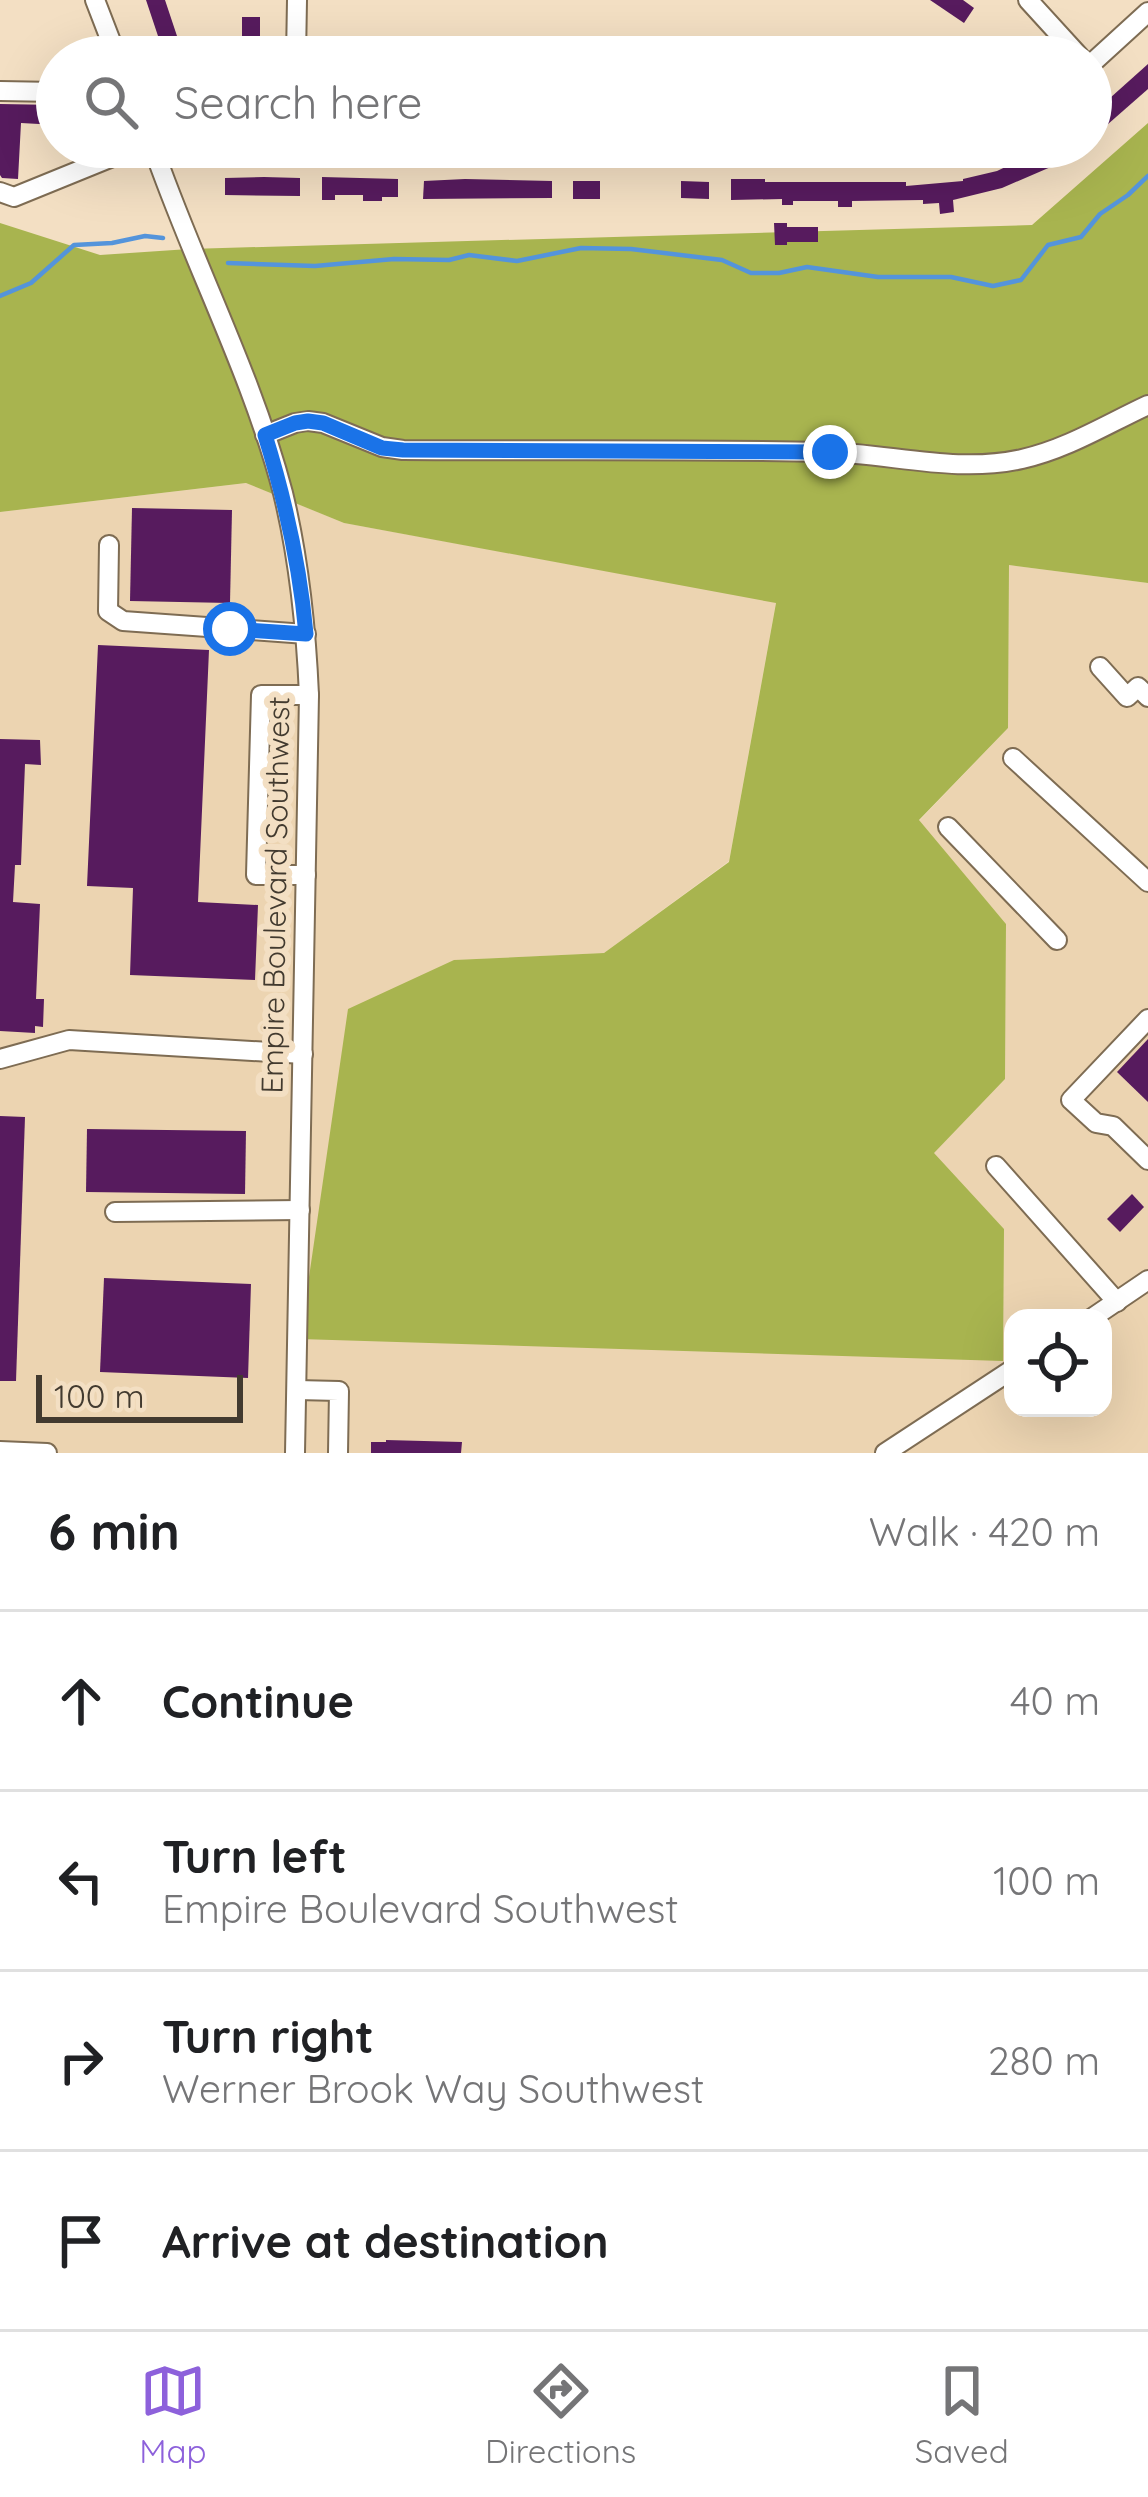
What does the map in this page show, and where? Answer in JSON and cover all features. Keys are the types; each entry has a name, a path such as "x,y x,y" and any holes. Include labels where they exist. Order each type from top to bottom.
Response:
{"street":[{"path":"95,0 110,36"},
{"path":"296,36 297,0"},
{"path":"1028,0 1061,36"},
{"path":"1112,44 1148,11"},
{"path":"0,91 36,92"},
{"path":"0,192 14,197 85,168"},
{"name":"Empire Boulevard Southwest","path":"161,168 265,435 294,545 306,634 309,694 296,1453"},
{"path":"265,435 308,421 382,448 403,450 830,452 975,465 1059,448 1148,405"},
{"path":"110,545 108,611 116,618 306,634"},
{"path":"1100,667 1127,697 1138,687 1148,697"},
{"path":"306,875 256,874 261,695 309,694"},
{"path":"1013,758 1148,882"},
{"path":"948,827 1057,940"},
{"path":"1148,1018 1071,1100 1096,1123 1113,1126 1148,1160"},
{"path":"0,1059 69,1040 303,1054"},
{"path":"996,1166 1117,1302"},
{"path":"115,1212 300,1210"},
{"path":"1106,1309 1148,1280"},
{"path":"885,1453 1004,1375"},
{"path":"297,1390 339,1390 338,1453"},
{"path":"0,1450 47,1453"}],"shaded area":[{"path":"247,483 344,523 776,602 729,861 604,953 454,960 1004,1229 933,1153 1005,1079 1006,924 919,821 1008,728 1009,565 1148,583 1148,1453 0,1453 0,512"}],"green space":[{"path":"1148,123 1148,583 1009,565 1008,728 919,820 1006,924 1005,1079 934,1153 1004,1229 1003,1361 300,1339 348,1009 454,960 604,953 729,862 776,603 344,523 246,483 0,512 0,223 100,255 1032,225 1097,168 1112,168 1112,155"}],"building":[{"path":"146,0 165,0 177,36 158,36"},
{"path":"930,0 963,0 974,8 964,23"},
{"path":"242,17 260,17 260,36 242,36"},
{"path":"1148,64 1148,89 1112,121 1112,96"},
{"path":"0,104 36,105 36,124 21,123 18,179 0,175"},
{"path":"1048,168 1002,188 953,200 954,212 940,214 939,203 923,204 923,200 852,201 852,207 838,207 838,201 782,205 782,199 731,200 731,179 906,182 906,186 963,181 997,171"},
{"path":"322,177 398,179 398,197 363,201 363,195 335,195 335,200 322,200"},
{"path":"225,178 300,178 300,196 225,195"},
{"path":"424,181 552,181 552,198 423,199"},
{"path":"573,181 600,181 600,199 573,199"},
{"path":"681,181 709,182 709,199 681,198"},
{"path":"774,223 818,227 818,242 775,245"},
{"path":"132,508 232,510 230,603 130,601"},
{"path":"98,645 209,650 198,902 258,905 255,980 130,975 133,888 87,886"},
{"path":"0,739 40,740 41,765 25,764 21,865 15,865 13,902 40,904 36,999 44,999 43,1027 35,1026 35,1033 0,1031"},
{"path":"1148,1039 1148,1102 1117,1072"},
{"path":"0,1116 25,1117 16,1381 0,1381"},
{"path":"87,1129 246,1131 245,1194 86,1192"},
{"path":"1132,1194 1144,1207 1120,1232 1107,1219"},
{"path":"104,1278 251,1284 248,1378 100,1372"},
{"path":"371,1442 462,1442 461,1453 371,1453"}],"waterway":[{"path":"228,263 315,266 469,255 517,261 581,248 631,249 722,260 751,273 807,267 878,277 951,277 993,286 1021,280 1048,245 1081,237 1100,214 1148,176"},
{"path":"0,296 31,283 74,245 163,238"}],"route":[{"path":"230,629 306,634 283,493 265,435 295,423 323,423 382,448 403,450 830,452"}]}
